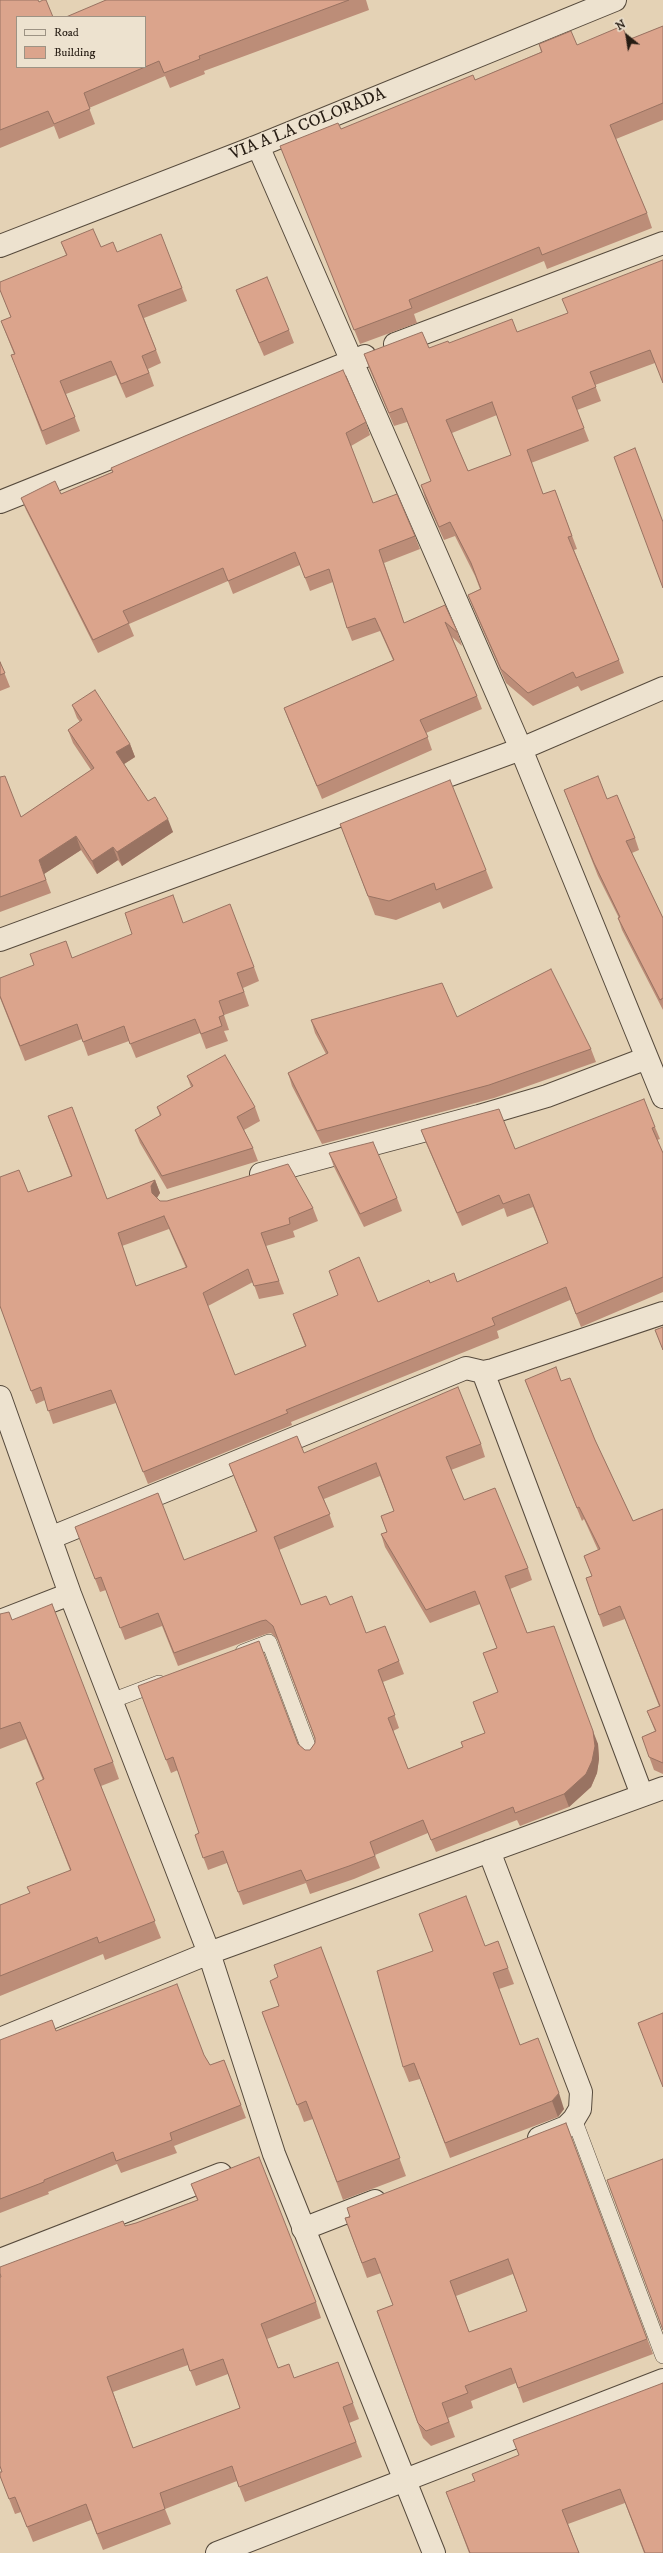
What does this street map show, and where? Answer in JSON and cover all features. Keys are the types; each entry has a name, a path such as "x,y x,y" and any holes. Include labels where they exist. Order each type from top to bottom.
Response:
{"street":[{"name":"VIA A LA COLORADA","path":"0,246 258,146 615,0"},
{"path":"258,146 521,749 663,1098"},
{"path":"0,502 351,361 663,243"},
{"path":"0,940 521,749 663,688"},
{"path":"244,1179 480,1116 547,1096 647,1058"},
{"path":"50,1538 466,1368 483,1372 663,1313"},
{"path":"483,1372 642,1795"},
{"path":"0,1397 70,1594 209,1953 274,2154 434,2553"},
{"path":"0,1621 70,1594"},
{"path":"0,2039 209,1953 663,1788"},
{"path":"489,1851 579,2084 581,2101 574,2119 566,2127 522,2144"},
{"path":"0,2260 274,2154"},
{"path":"303,2229 391,2195"},
{"path":"217,2553 663,2380"}],"lane":[{"path":"226,1658 270,1642 311,1754"},
{"path":"111,1701 176,1677"},
{"path":"574,2119 663,2356"}],"building":[{"path":"0,0 38,0 39,2 46,0 53,16 16,16 16,68 143,68 84,93 90,109 54,124 48,111 0,130"},
{"path":"106,0 349,0 199,56 200,59 164,73 159,61 146,67 146,16 68,16"},
{"path":"622,26 628,40 663,26 663,103 610,125 647,213 542,255 539,247 409,300 412,308 354,330 280,146 338,123 341,129 473,75 475,80 542,52 539,44 571,31 577,45"},
{"path":"93,229 101,247 113,242 117,252 161,234 182,288 138,305 156,350 142,356 149,373 121,384 111,361 60,381 75,417 42,431 11,355 15,354 1,321 11,317 0,290 0,282 67,255 61,242"},
{"path":"663,260 663,383 650,350 590,372 596,387 572,397 584,428 527,450 543,494 555,490 572,536 568,537 619,660 576,678 573,672 528,693 501,669 468,595 481,589 471,563 450,522 439,527 421,485 431,481 402,408 389,413 364,354 422,332 429,348 448,341 449,343 512,319 517,332 568,313 562,299","holes":["492,402 511,455 468,471 446,420"]},
{"path":"267,277 289,330 259,343 236,290"},
{"path":"343,370 366,422 346,433 373,503 397,494 415,536 379,550 404,623 445,605 458,633 445,622 477,696 420,720 428,737 317,786 284,708 394,660 375,618 347,628 329,569 305,578 295,552 228,581 223,568 123,611 129,623 93,640 21,498 55,481 61,494 113,472 111,468"},
{"path":"635,448 663,522 663,588 614,457"},
{"path":"0,662 5,673 0,675"},
{"path":"95,690 130,744 116,752 148,801 155,797 168,819 117,852 113,847 92,861 76,836 39,860 46,880 0,897 0,777 5,776 21,817 94,768 68,730 82,720 72,705"},
{"path":"598,776 607,799 617,795 635,838 626,841 663,918 663,998 660,1000 618,918 620,917 594,863 564,790"},
{"path":"450,780 486,870 436,890 434,883 389,901 368,896 340,824"},
{"path":"173,895 183,923 230,904 254,967 237,973 244,992 219,1001 224,1015 219,1017 222,1026 201,1034 195,1019 130,1044 124,1026 83,1042 77,1024 20,1046 0,996 0,978 34,965 30,954 66,941 72,958 132,934 125,913"},
{"path":"551,969 591,1049 489,1085 317,1131 288,1073 328,1053 311,1020 442,983 457,1017"},
{"path":"225,1055 255,1107 237,1117 253,1148 162,1176 135,1130 161,1115 157,1107 193,1086 187,1076"},
{"path":"644,1099 655,1127 652,1128 663,1153 663,1277 576,1314 566,1287 492,1318 495,1325 286,1410 288,1413 143,1472 111,1390 48,1411 41,1387 31,1391 0,1306 0,1177 19,1170 28,1192 72,1176 48,1116 72,1107 107,1199 155,1180 151,1186 152,1193 160,1201 167,1201 288,1164 313,1208 289,1218 290,1224 261,1233 279,1281 254,1286 248,1269 203,1293 235,1375 306,1346 293,1314 338,1295 329,1271 359,1257 378,1302 429,1280 430,1283 454,1273 457,1282 548,1243 529,1194 503,1204 499,1195 457,1213 421,1130 499,1109 515,1149","holes":["164,1216 187,1267 136,1286 118,1233"]},
{"path":"373,1142 397,1198 360,1214 329,1153"},
{"path":"663,1327 663,1350 655,1330"},
{"path":"556,1367 561,1381 570,1378 595,1440 633,1521 663,1509 663,1763 649,1757 642,1737 656,1731 647,1711 660,1706 620,1606 599,1615 586,1578 592,1576 584,1556 600,1549 579,1507 577,1508 525,1380"},
{"path":"458,1387 481,1444 446,1457 464,1500 495,1488 528,1568 505,1576 527,1633 554,1626 593,1731 595,1746 592,1761 586,1774 564,1794 515,1813 513,1807 431,1840 423,1820 370,1842 375,1856 306,1881 301,1870 238,1892 223,1851 203,1858 195,1835 199,1833 173,1757 166,1760 138,1686 259,1641 298,1744 305,1750 310,1750 315,1743 315,1738 273,1626 266,1620 261,1621 174,1653 158,1613 120,1628 101,1577 95,1579 75,1527 158,1493 184,1560 257,1531 229,1464 297,1436 304,1453","holes":["376,1463 394,1511 381,1516 387,1532 381,1534 426,1610 475,1591 497,1648 483,1653 498,1692 473,1702 485,1733 461,1742 463,1747 408,1769 388,1718 395,1715 378,1670 399,1661 385,1626 366,1633 352,1596 330,1605 326,1596 301,1605 274,1537 330,1514 318,1487"]},
{"path":"52,1604 113,1762 94,1769 155,1921 99,1943 97,1937 0,1976 0,1905 30,1893 27,1887 71,1870 36,1783 44,1779 20,1722 0,1729 0,1614 9,1612 12,1620"},
{"path":"466,1896 485,1946 498,1941 508,1968 493,1973 520,2045 538,2038 559,2093 552,2101 445,2143 414,2063 403,2067 377,1971 433,1951 419,1914"},
{"path":"321,1947 400,2158 337,2182 306,2101 297,2105 262,2012 279,2006 270,1981 278,1977 274,1965"},
{"path":"177,1984 204,2055 210,2065 224,2060 241,2105 170,2133 172,2140 116,2161 113,2152 44,2180 44,2182 0,2199 0,2040 52,2020 56,2031"},
{"path":"663,2013 663,2087 638,2023"},
{"path":"566,2123 647,2339 518,2388 511,2368 465,2386 468,2393 442,2403 449,2422 426,2431 418,2423 377,2311 393,2305 375,2258 362,2263 345,2218 350,2217 347,2208","holes":["508,2259 527,2311 469,2332 450,2281"]},
{"path":"259,2157 316,2302 261,2324 278,2368 289,2364 294,2378 338,2362 353,2403 343,2407 356,2442 239,2487 232,2466 160,2493 165,2509 97,2534 86,2504 27,2527 15,2497 9,2499 0,2476 0,2472 2,2472 0,2466 0,2267 123,2221 125,2226 136,2223 198,2200 191,2184","holes":["183,2349 190,2371 223,2359 240,2408 133,2448 107,2377"]},
{"path":"663,2159 663,2330 607,2180"},
{"path":"663,2383 663,2553 645,2553 620,2489 562,2510 579,2553 470,2553 446,2492 475,2481 472,2474 519,2455 513,2440"}]}
